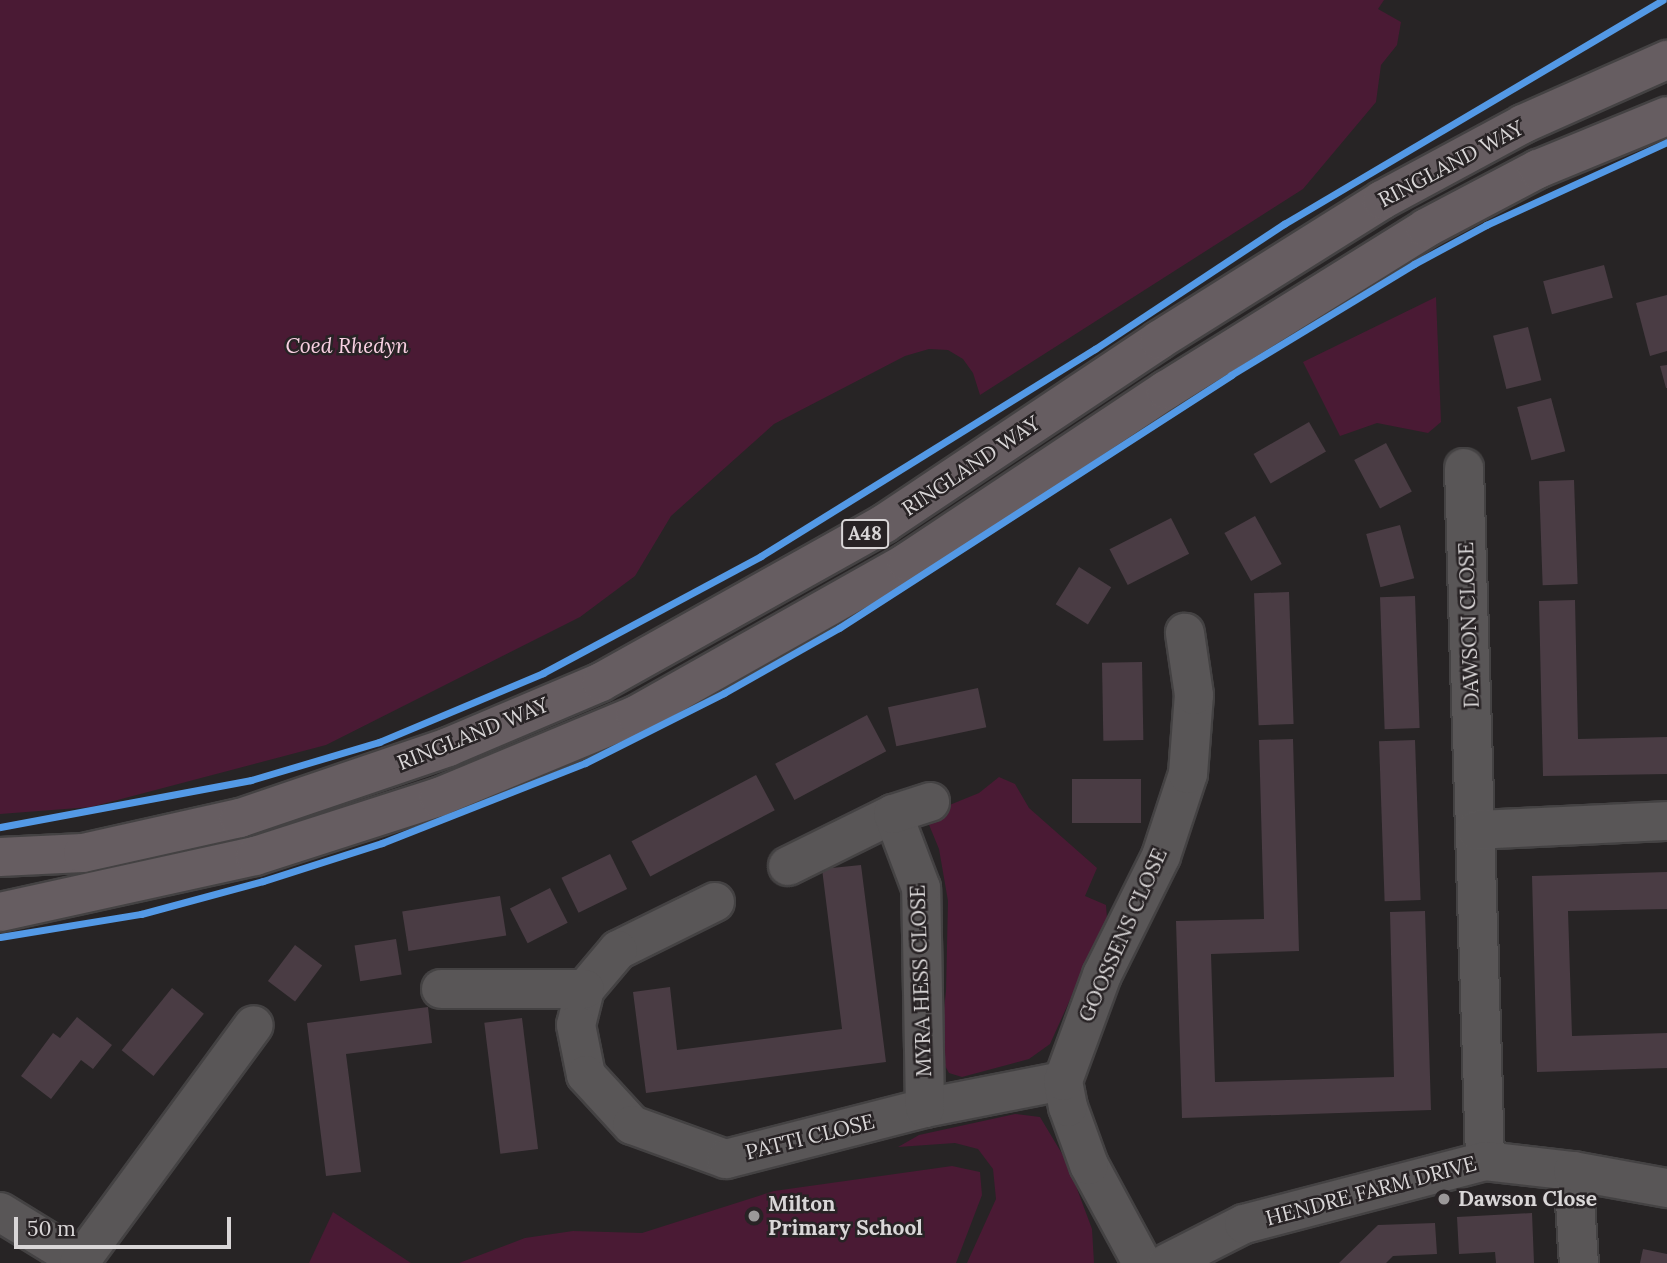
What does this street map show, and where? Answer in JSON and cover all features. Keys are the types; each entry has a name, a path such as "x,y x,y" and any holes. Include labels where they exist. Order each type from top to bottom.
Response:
{"main road":[{"name":"RINGLAND WAY","path":"0,857 83,853 240,818 448,747 601,682 885,523 1159,340 1382,200 1523,124 1667,60"},
{"name":"RINGLAND WAY","path":"0,912 255,856 439,797 636,715 907,562 1166,390 1426,228 1538,169 1667,116"}],"street":[{"name":"DAWSON CLOSE","path":"1464,468 1485,1161"},
{"name":"GOOSSENS CLOSE","path":"1063,1081 1102,975 1161,856 1188,774 1194,695 1185,633"},
{"path":"788,866 893,814 930,802"},
{"name":"MYRA HESS CLOSE","path":"893,814 921,888 925,1108"},
{"path":"1476,830 1667,821"},
{"path":"441,989 585,989 618,950 715,902"},
{"name":"PATTI CLOSE","path":"585,989 576,1025 586,1075 632,1125 726,1159 925,1108 1063,1081"},
{"path":"0,1212 80,1262 254,1026"},
{"path":"1063,1081 1068,1107 1089,1165 1142,1263"},
{"name":"HENDRE FARM DRIVE","path":"1167,1263 1244,1224 1485,1161 1573,1171 1667,1188"},
{"path":"1573,1171 1579,1263"}],"green space":[{"name":"Coed Rhedyn","path":"0,0 1384,0 1378,9 1401,22 1397,45 1381,65 1376,102 1303,189 980,395 973,373 963,359 948,350 929,349 905,356 774,424 671,516 635,576 580,617 326,745 91,807 0,814"},
{"path":"1436,297 1441,422 1428,433 1377,423 1340,436 1303,362"},
{"path":"999,777 1015,784 1029,808 1097,868 1085,896 1106,905 1107,918 1050,1044 1029,1059 962,1077 949,1073 939,1055 946,991 948,901 939,849 925,815 979,793"},
{"path":"1015,1114 1040,1117 1067,1162 1092,1229 1094,1263 967,1263 996,1199 993,1169 978,1149 955,1143 898,1147 919,1135"},
{"path":"952,1166 980,1172 982,1195 956,1263 459,1263 525,1238 573,1231 642,1233 774,1191"},
{"path":"333,1212 411,1263 309,1263"}],"building":[{"path":"1604,265 1613,298 1552,314 1543,281"},
{"path":"1667,295 1667,351 1650,356 1636,303"},
{"path":"1528,327 1541,380 1506,389 1493,336"},
{"path":"1667,365 1667,388 1666,388 1660,366"},
{"path":"1551,398 1565,451 1531,460 1517,407"},
{"path":"1309,422 1326,451 1271,483 1254,454"},
{"path":"1386,443 1412,492 1380,508 1354,460"},
{"path":"1574,480 1578,584 1543,585 1539,481"},
{"path":"1255,516 1282,564 1251,581 1224,533"},
{"path":"1171,518 1189,554 1128,585 1110,549"},
{"path":"1400,525 1414,578 1380,587 1366,534"},
{"path":"1079,567 1111,587 1088,624 1056,604"},
{"path":"1289,592 1294,724 1259,725 1254,593"},
{"path":"1415,596 1420,728 1385,729 1380,597"},
{"path":"1575,600 1578,739 1667,737 1667,774 1543,776 1539,601"},
{"path":"1142,662 1143,740 1103,741 1102,663"},
{"path":"978,688 986,727 896,746 888,707"},
{"path":"867,715 886,751 794,800 775,764"},
{"path":"1293,739 1299,951 1211,954 1215,1082 1394,1077 1390,912 1425,911 1431,1110 1182,1118 1176,921 1264,919 1259,740"},
{"path":"1415,740 1421,900 1385,901 1379,741"},
{"path":"756,775 775,810 650,877 632,841"},
{"path":"1072,779 1141,779 1141,823 1072,823"},
{"path":"610,854 627,889 579,913 561,878"},
{"path":"861,865 886,1062 646,1093 633,992 670,987 677,1050 842,1029 822,869"},
{"path":"1667,872 1667,909 1568,911 1572,1036 1667,1033 1667,1068 1537,1072 1532,876"},
{"path":"550,888 568,923 528,943 510,908"},
{"path":"500,896 506,936 408,951 402,911"},
{"path":"396,939 402,975 360,981 355,946"},
{"path":"295,945 322,965 295,1001 268,981"},
{"path":"172,988 204,1014 154,1076 122,1050"},
{"path":"428,1007 432,1043 346,1054 361,1172 326,1176 307,1023"},
{"path":"77,1017 112,1045 93,1069 81,1060 51,1099 21,1076 53,1033 60,1038"},
{"path":"522,1018 538,1149 500,1154 484,1023"},
{"path":"1532,1213 1534,1263 1496,1263 1495,1252 1459,1254 1457,1217"},
{"path":"1435,1223 1437,1254 1393,1256 1386,1263 1339,1263 1378,1225"},
{"path":"1643,1249 1667,1254 1667,1263 1640,1263"}],"cycle path":[{"path":"0,827 251,780 379,742 543,673 761,556 1095,349 1284,224 1663,0"},
{"path":"0,937 141,914 263,881 382,843 585,763 724,693 839,628 1231,375 1414,264 1486,225 1667,142"}],"place":[{"name":"Dawson Close","path":"1444,1199"},
{"name":"Milton Primary School","path":"754,1216"}]}
